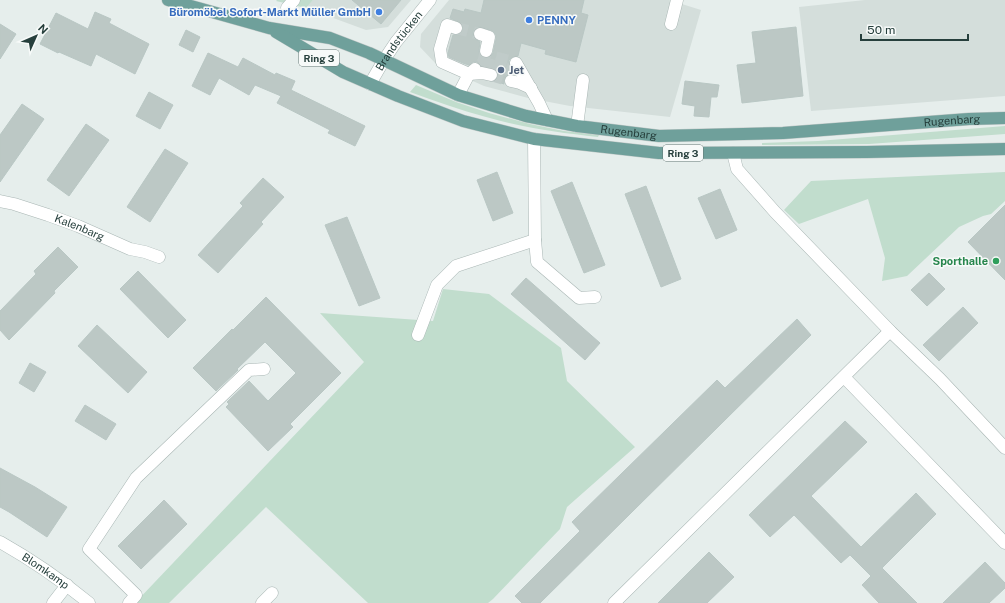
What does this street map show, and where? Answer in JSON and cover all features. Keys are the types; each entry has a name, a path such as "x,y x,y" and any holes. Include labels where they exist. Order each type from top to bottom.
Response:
{"main road":[{"name":"Rugenbarg","path":"168,0 270,28 330,38 369,53 458,95 526,116 577,126 659,136 783,133 968,119 1005,118"},
{"name":"Rugenbarg","path":"270,28 343,72 398,96 463,121 534,139 659,153 867,152 1005,149"}],"street":[{"name":"Brandstücken","path":"370,84 396,42 430,0"},
{"path":"671,24 677,0"},
{"path":"456,28 447,26 440,50 442,62 490,75"},
{"path":"480,34 489,37 486,51"},
{"path":"458,95 474,71"},
{"path":"516,72 531,88 547,120"},
{"path":"577,126 583,80"},
{"path":"534,139 534,240 537,262 579,298 595,297"},
{"path":"733,153 737,169 775,212 890,331 940,379 1005,448"},
{"name":"Kalenbarg","path":"0,201 48,215 78,226 130,249 159,257"},
{"path":"418,335 437,284 456,266 534,240"},
{"path":"614,603 890,331"},
{"path":"130,603 136,595 89,549 136,478 249,370 264,369"},
{"path":"844,377 1005,543"},
{"name":"Blomkamp","path":"0,542 67,585 89,603"},
{"path":"53,603 67,585"},
{"path":"262,603 272,593"}],"shaded area":[{"path":"313,0 411,0 388,27 366,30 306,8"},
{"path":"449,0 669,0 701,10 670,117 570,106 528,98 484,86 437,65 420,47 421,34"},
{"path":"865,0 1005,0 1005,96 811,111 799,7"}],"green space":[{"path":"313,0 306,8 276,1"},
{"path":"416,85 456,102 489,113 564,131 599,135 598,137 556,132 500,121 410,92"},
{"path":"1005,126 1005,134 869,144 762,145 762,143 818,141"},
{"path":"1005,172 1005,201 991,214 959,227 907,276 882,281 885,258 868,199 799,224 784,210 811,181"},
{"path":"443,289 489,294 561,348 567,381 635,447 567,507 560,529 493,599 488,603 368,603 266,507 169,603 135,603 364,362 320,313 433,321"}],"building":[{"name":"Büromöbel Sofort-Markt Müller GmbH","path":"352,0 401,0 381,24"},
{"path":"484,0 584,0 581,13 588,15 576,62 545,54 546,50 521,43 518,56 512,57 509,60 513,74 506,76 504,84 495,81 498,77 498,73 493,68 481,66 477,62 473,62 469,65 449,57 448,53 453,35 458,35 463,30 461,23 450,18 453,9 464,12 465,9 481,13","holes":["479,27 491,30 496,35 493,53 488,58 484,58 479,53 480,42 475,39 473,32"]},
{"path":"95,12 111,19 109,23 149,44 135,74 96,54 91,66 40,44 56,13 88,29"},
{"path":"0,24 16,34 0,59"},
{"path":"796,27 803,96 742,103 737,65 756,63 752,32"},
{"path":"186,30 200,37 193,52 179,45"},
{"path":"208,53 238,67 243,58 275,75 276,73 295,81 291,90 365,126 355,146 328,133 330,130 277,103 281,96 255,85 249,95 219,78 210,95 192,86"},
{"path":"685,81 719,85 717,97 711,97 709,117 694,116 695,106 682,104"},
{"path":"149,92 173,105 160,129 136,116"},
{"path":"22,104 44,119 0,182 0,135"},
{"path":"86,124 109,140 69,196 47,180"},
{"path":"165,149 188,163 150,222 127,207"},
{"path":"497,172 513,213 493,221 477,180"},
{"path":"263,178 284,197 261,222 263,224 218,273 198,255 243,206 240,203"},
{"path":"572,182 605,265 584,273 551,191"},
{"path":"646,186 681,279 661,287 625,194"},
{"path":"720,189 737,230 716,239 698,198"},
{"name":"Sporthalle","path":"1005,205 1005,280 968,242"},
{"path":"347,217 380,298 359,306 325,225"},
{"path":"58,247 78,267 9,340 0,330 0,311 36,274 34,271"},
{"path":"138,271 186,320 168,338 120,289"},
{"path":"929,273 945,289 927,306 911,290"},
{"path":"526,278 600,343 585,360 511,294"},
{"path":"266,297 341,373 290,424 293,427 268,451 226,407 229,404 227,402 249,381 268,401 296,373 265,342 216,391 193,368"},
{"path":"963,307 978,323 939,361 923,345"},
{"path":"797,319 811,335 540,603 522,603 515,596 580,531 572,522 717,380 725,388"},
{"path":"97,325 147,372 128,393 78,346"},
{"path":"30,363 46,372 34,392 19,383"},
{"path":"85,405 116,424 106,440 75,421"},
{"path":"845,421 867,442 811,496 861,547 916,493 936,514 882,568 917,603 879,603 862,585 871,576 850,555 841,563 794,515 770,537 749,515"},
{"path":"0,468 67,507 47,537 0,507"},
{"path":"164,500 187,524 141,569 118,546"},
{"path":"709,552 734,577 707,603 658,603"},
{"path":"985,562 1005,583 1005,588 989,603 943,603"}],"tunnel":[{"path":"456,28 480,34"},
{"path":"486,51 483,63 514,71"},
{"path":"480,65 494,57 516,63"},
{"path":"491,75 511,81"}],"place":[{"name":"Büromöbel Sofort-Markt Müller GmbH","path":"379,12"},
{"name":"PENNY","path":"529,20"},
{"name":"Jet","path":"501,70"},
{"name":"Sporthalle","path":"996,261"}]}
